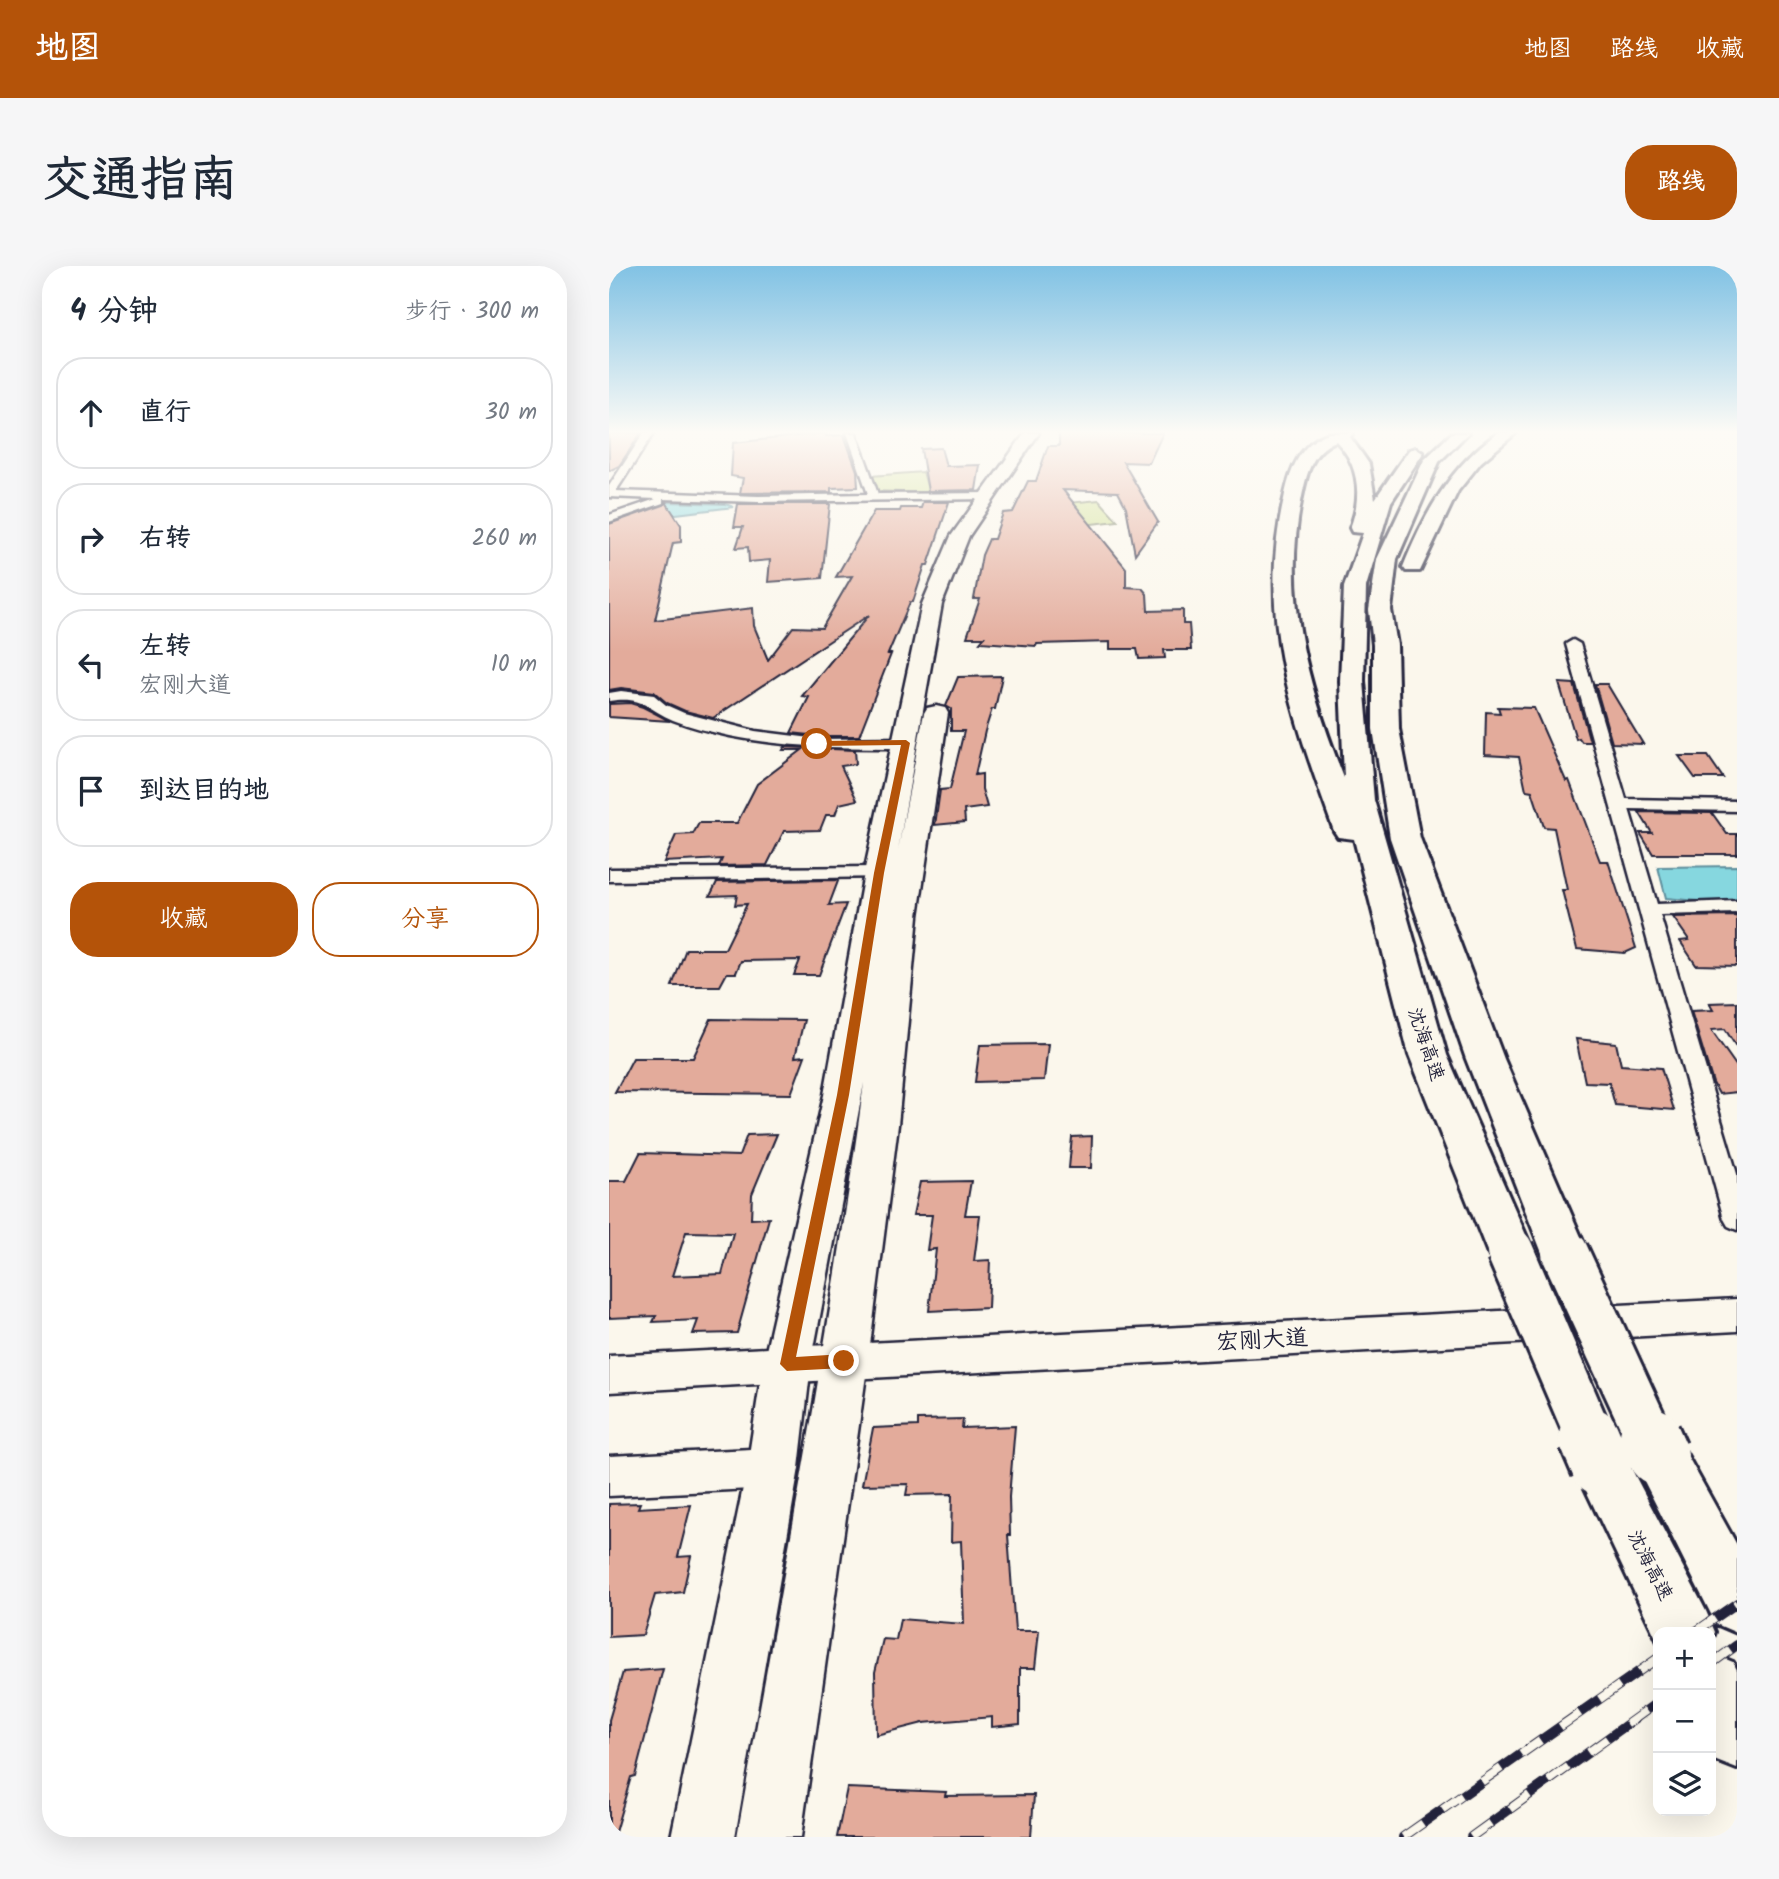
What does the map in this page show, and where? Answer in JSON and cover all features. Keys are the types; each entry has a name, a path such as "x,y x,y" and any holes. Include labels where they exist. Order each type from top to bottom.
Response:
{"highway":[{"path":"1290,506 1282,571 1286,634 1323,760 1407,985"},
{"path":"1353,643 1343,558 1363,519 1365,506"},
{"name":"沈海高速","path":"1381,506 1355,587 1352,681 1359,800 1407,985 1428,1055 1601,1465 1682,1627"},
{"path":"1411,506 1388,559 1380,610 1385,645 1386,729 1405,838 1485,1059 1565,1253 1658,1455 1737,1603"},
{"path":"1409,579 1423,540 1442,506"},
{"path":"1385,645 1399,605"},
{"path":"1714,1690 1737,1737"}],"main road":[{"path":"703,1837 773,1468 787,1364 843,1095 879,873 932,604 960,536 981,506"},
{"path":"769,1837 844,1361 878,1125 902,916 950,623 970,555 998,506"}],"street":[{"path":"609,519 644,506"},
{"path":"1573,644 1737,1219"},
{"path":"609,697 621,695 649,698 655,707 693,722 760,736 817,744 906,743"},
{"path":"1618,804 1737,806"},
{"path":"609,875 879,873"},
{"path":"1649,910 1737,907"},
{"name":"宏刚大道","path":"609,1374 1737,1315"},
{"path":"609,1476 773,1468"}],"green space":[{"path":"1060,506 1105,506 1118,521 1074,526"}],"water":[{"path":"653,506 734,507 643,518 609,527 609,521"},
{"path":"1737,866 1737,901 1710,902 1666,898 1658,867"}],"building":[{"path":"660,506 669,506 681,525 681,542 673,543 655,620 753,608 754,626 768,660 793,627 822,628 852,576 836,577 874,511 948,506 928,565 925,565 913,602 910,602 888,654 891,654 859,736 791,733 809,697 802,696 869,615 713,718 685,711 667,703 654,692 621,688 609,690 609,524"},
{"path":"738,506 830,506 822,578 768,582 770,560 749,562 748,547 736,548 743,527 734,527"},
{"path":"1016,506 1076,506 1126,568 1126,587 1142,588 1147,594 1148,611 1183,610 1183,624 1189,624 1191,650 1164,650 1165,658 1139,659 1137,649 1110,649 1110,642 1036,646 980,642 984,637 967,637 980,599 974,599 982,555 989,539 994,539 1003,513 1013,512"},
{"path":"1149,506 1158,522 1135,554 1126,507"},
{"path":"1002,676 975,775 982,774 982,789 987,807 964,810 965,822 935,825 940,790 950,789 964,731 951,731 951,709 946,706 958,677"},
{"path":"1559,683 1574,684 1590,742 1576,739"},
{"path":"1595,684 1607,684 1643,744 1612,743"},
{"path":"630,703 670,721 609,717 609,704"},
{"path":"1498,707 1534,708 1566,781 1569,780 1600,861 1608,861 1636,948 1625,953 1577,949 1562,890 1567,890 1554,828 1544,827 1532,791 1526,790 1519,757 1485,755 1486,712 1500,713"},
{"path":"785,747 855,750 856,764 841,766 857,800 839,804 835,815 826,815 820,830 784,831 767,865 719,866 722,859 664,862 676,835 693,834 699,823 737,823 757,784 802,750 783,750"},
{"path":"1679,756 1708,756 1723,778 1695,778"},
{"path":"1639,812 1712,813 1727,834 1737,834 1737,854 1653,854 1640,833 1652,833"},
{"path":"838,881 829,905 846,904 819,975 794,975 800,960 741,961 736,973 727,973 720,986 672,986 686,949 725,949 747,904 735,905 737,895 710,896 717,882"},
{"path":"1737,916 1737,966 1696,965 1680,941 1689,940 1673,917"},
{"path":"1737,1002 1737,1048 1725,1029 1711,1030 1737,1067 1737,1092 1719,1094 1713,1083 1691,1011 1713,1010 1709,1003"},
{"path":"711,1019 804,1020 795,1057 805,1056 791,1094 615,1092 633,1058 693,1058"},
{"path":"1576,1039 1616,1043 1621,1065 1661,1068 1674,1110 1615,1105 1609,1083 1585,1082"},
{"path":"1048,1044 1044,1080 975,1082 980,1045"},
{"path":"777,1134 752,1194 751,1219 769,1218 737,1333 693,1334 698,1320 653,1322 656,1316 609,1318 609,1181 626,1181 640,1153 739,1156 747,1135","holes":["686,1232 733,1233 722,1274 672,1276"]},
{"path":"1092,1136 1091,1168 1069,1168 1072,1137"},
{"path":"971,1181 965,1215 980,1215 974,1261 990,1260 988,1308 929,1311 936,1249 927,1250 932,1215 913,1215 920,1182"},
{"path":"963,1419 962,1428 1015,1426 1008,1535 1015,1631 1039,1631 1035,1668 1020,1668 1020,1724 992,1727 992,1717 923,1723 876,1735 875,1672 883,1639 896,1640 900,1619 964,1624 961,1541 951,1542 952,1494 906,1495 908,1484 862,1485 873,1428 918,1426 918,1420"},
{"path":"640,1503 638,1508 691,1505 678,1557 691,1556 683,1592 655,1595 643,1635 609,1637 609,1504"},
{"path":"663,1669 635,1776 631,1777 615,1832 609,1831 609,1720 623,1672"},
{"path":"847,1788 946,1792 945,1796 1034,1795 1031,1837 837,1837"}],"railway":[{"path":"1702,1627 1737,1603"},
{"path":"1716,1660 1737,1645"},
{"path":"1403,1837 1653,1662"},
{"path":"1471,1837 1653,1706"}],"route":[{"path":"817,744 906,743 879,873 843,1095 787,1364 844,1361"}]}
